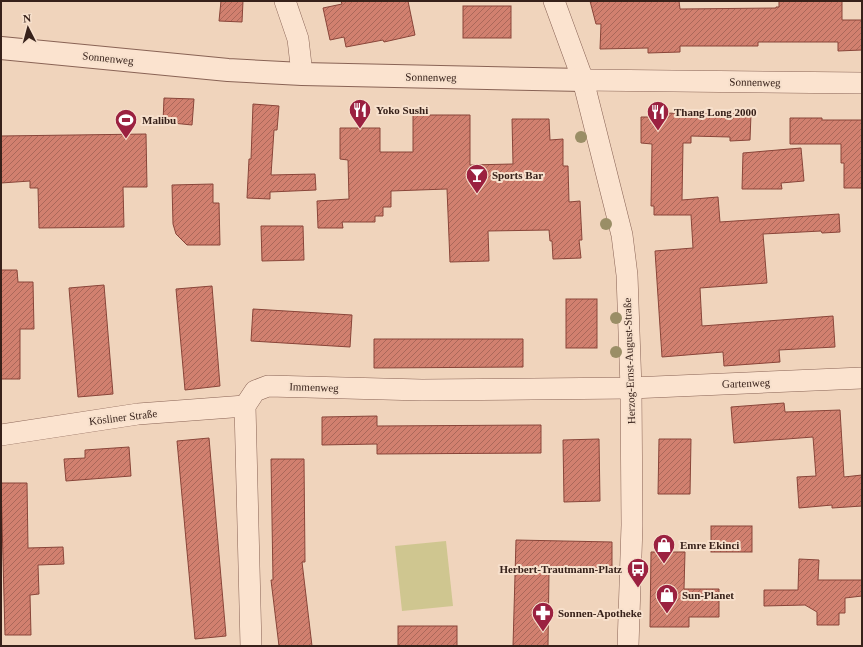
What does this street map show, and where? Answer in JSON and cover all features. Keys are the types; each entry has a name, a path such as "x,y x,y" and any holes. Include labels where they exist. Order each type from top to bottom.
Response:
{"street":[{"path":"284,1 298,39 302,74"},
{"name":"Herzog-Ernst-August-Straße","path":"554,1 583,80 622,235 627,275 631,388 632,526 628,646"},
{"name":"Sonnenweg","path":"1,48 228,70 302,74 583,80 862,83"},
{"name":"Gartenweg","path":"631,388 862,378"},
{"name":"Immenweg","path":"245,406 255,391 268,386 422,390 631,388"},
{"path":"245,406 251,646"},
{"name":"Kösliner Straße","path":"1,435 138,414 245,406"}],"shaded area":[{"path":"446,541 453,606 402,611 395,546"}],"building":[{"path":"221,1 243,1 242,22 219,21"},
{"path":"341,1 408,1 415,35 384,42 383,40 346,47 344,37 330,40 323,8 342,4"},
{"path":"590,1 679,1 680,9 776,8 779,7 779,1 842,1 842,20 862,20 862,50 838,51 838,42 758,42 758,46 680,46 680,52 648,53 648,48 600,49 601,24 596,24"},
{"path":"463,6 511,6 511,38 463,38"},
{"path":"164,98 194,99 192,125 163,122"},
{"path":"253,104 279,106 277,130 274,130 271,175 315,174 316,190 270,192 270,199 247,198 249,159 251,159"},
{"path":"653,113 751,114 750,140 730,141 730,137 691,136 691,143 683,143 682,200 718,197 720,222 839,214 840,232 822,233 821,231 763,234 767,283 700,288 702,326 833,316 835,347 779,350 780,362 724,366 723,352 662,357 655,251 693,248 691,215 654,215 654,206 651,206 652,144 641,143 641,117 653,117"},
{"path":"413,115 470,115 470,165 513,164 512,119 549,119 550,140 563,139 563,166 568,166 569,202 580,201 582,240 579,240 581,258 553,259 552,241 550,241 549,230 488,231 489,261 450,262 447,189 391,191 391,207 383,207 383,216 375,216 375,222 342,222 343,228 318,228 317,201 349,199 348,160 340,159 340,128 380,128 380,152 413,152"},
{"path":"790,118 862,120 862,188 844,188 844,163 841,163 841,144 790,144"},
{"path":"146,134 147,187 123,187 124,227 39,228 38,188 30,188 30,181 1,183 1,136"},
{"path":"801,148 804,181 781,183 782,189 742,189 743,153"},
{"path":"213,184 213,203 219,203 220,245 187,245 176,234 173,224 172,185"},
{"path":"261,226 303,226 304,260 262,261"},
{"path":"1,270 17,270 18,282 33,282 34,329 20,329 20,379 1,379"},
{"path":"104,285 113,394 78,397 69,288"},
{"path":"212,286 220,386 185,390 176,289"},
{"path":"566,299 597,299 597,348 566,348"},
{"path":"253,309 352,315 350,347 251,341"},
{"path":"374,339 523,339 523,367 374,368"},
{"path":"784,403 785,412 840,410 844,477 862,475 862,506 832,508 832,505 799,508 797,477 816,476 813,437 734,443 731,407"},
{"path":"377,416 377,426 541,425 541,453 377,454 377,444 322,445 322,417"},
{"path":"209,438 226,636 195,639 177,441"},
{"path":"599,439 600,501 564,502 563,440"},
{"path":"659,439 691,439 690,494 658,494"},
{"path":"129,447 131,476 66,481 64,459 85,458 85,450"},
{"path":"271,459 304,459 305,562 302,562 312,646 279,646 271,580 273,580"},
{"path":"1,483 27,483 28,548 63,547 64,564 38,565 39,594 30,595 31,635 5,635"},
{"path":"711,526 752,526 752,552 711,552"},
{"path":"516,540 612,542 612,573 549,572 548,646 513,646"},
{"path":"651,552 685,552 684,589 719,589 719,617 689,617 689,627 650,627"},
{"path":"799,559 819,560 818,580 862,580 862,596 845,598 845,613 839,613 839,625 817,625 817,612 805,605 764,606 764,590 798,590"},
{"path":"398,626 457,626 457,646 398,646"}],"place":[{"name":"Yoko Sushi","path":"360,130"},
{"name":"Thang Long 2000","path":"658,132"},
{"name":"Malibu","path":"126,140"},
{"name":"Sports Bar","path":"477,194"},
{"name":"Emre Ekinci","path":"664,564"},
{"name":"Herbert-Trautmann-Platz","path":"638,588"},
{"name":"Sun-Planet","path":"667,614"},
{"name":"Sonnen-Apotheke","path":"543,632"}]}
